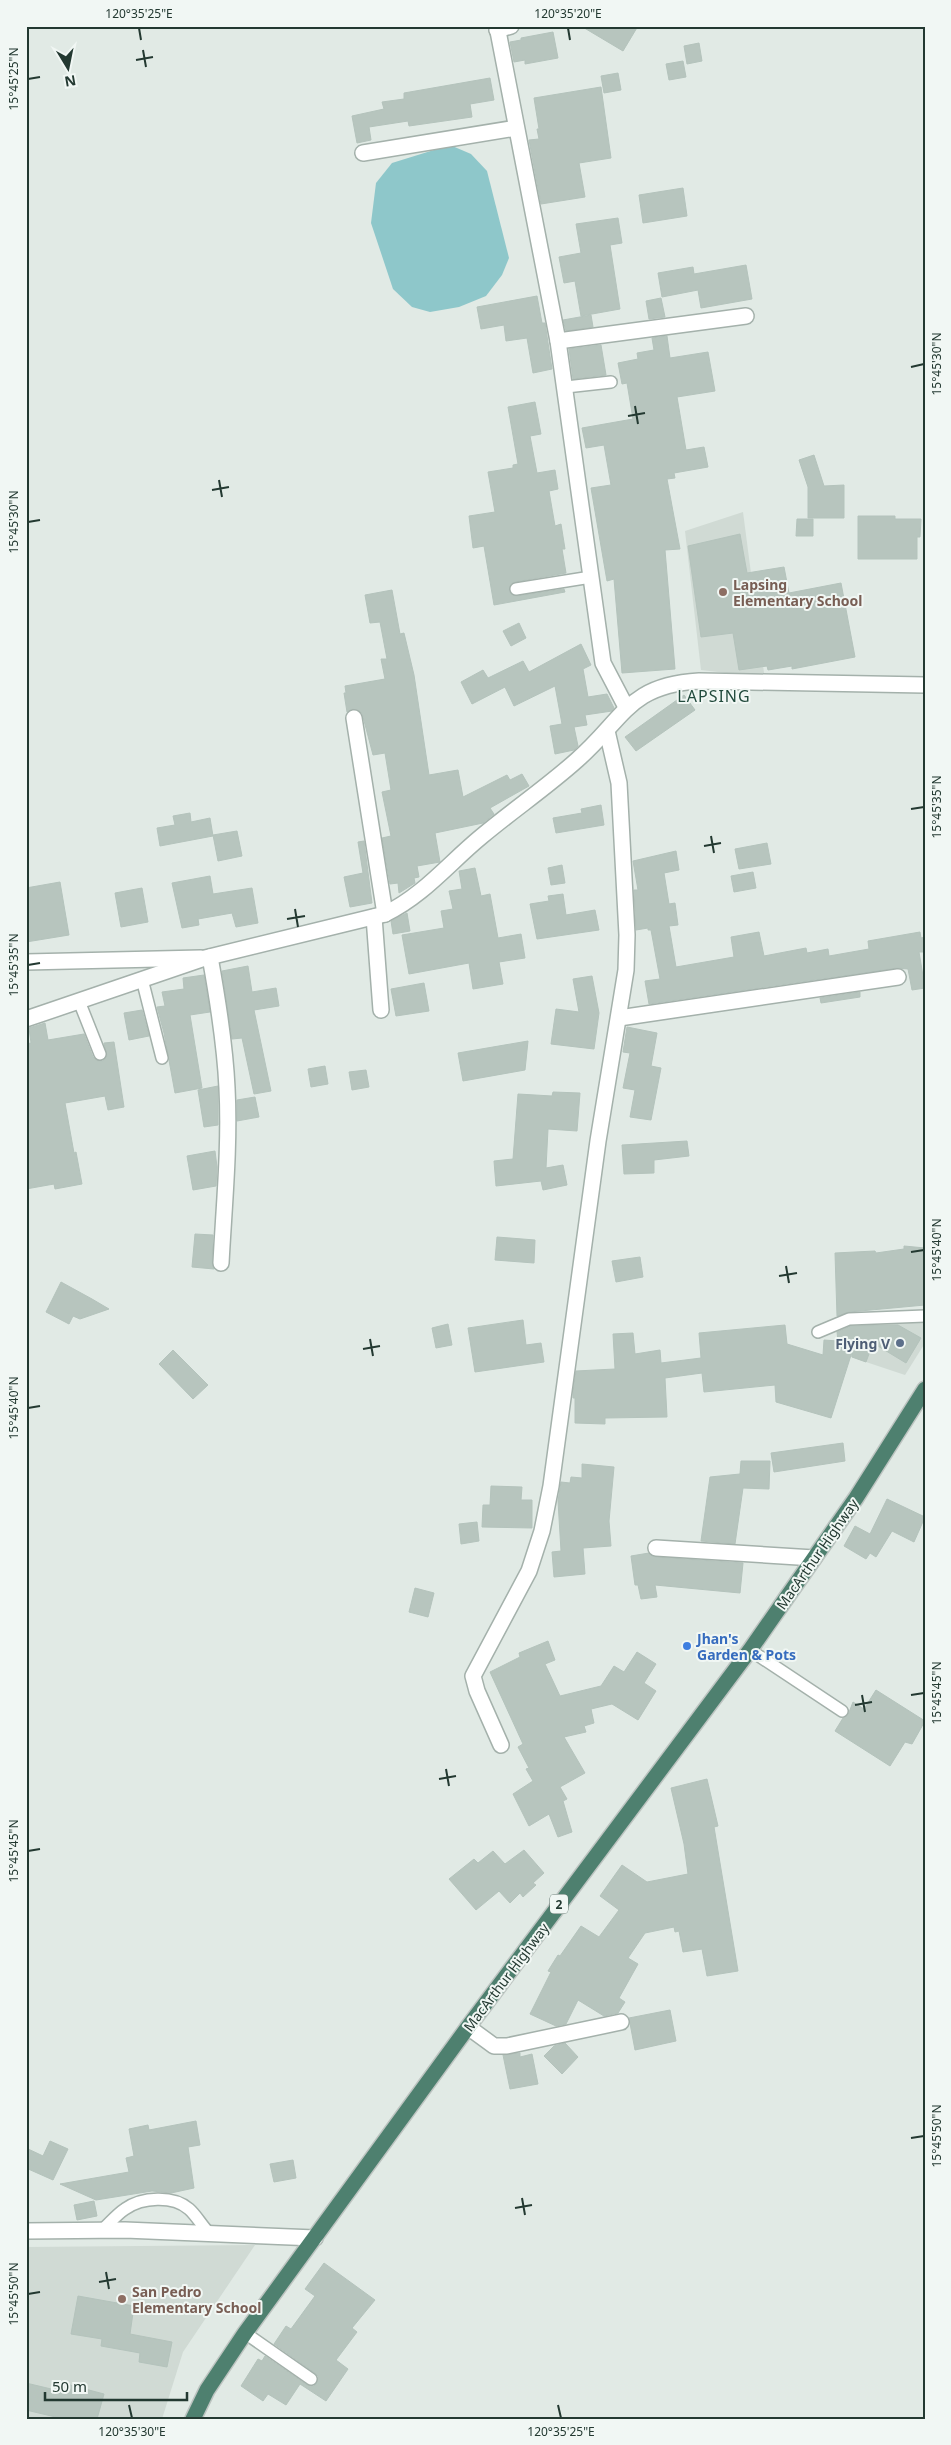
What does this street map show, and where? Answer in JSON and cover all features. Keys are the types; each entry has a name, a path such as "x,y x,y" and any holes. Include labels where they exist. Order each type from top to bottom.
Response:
{"highway":[{"name":"MacArthur Highway","path":"193,2419 207,2390 245,2333 468,2028 750,1650 856,1498 925,1389"}],"street":[{"path":"502,27 516,128 566,387 603,663 626,707"},
{"path":"362,153 516,128"},
{"path":"558,341 746,316"},
{"path":"26,1020 208,957 380,916 405,904 437,879 480,837 574,763 607,731 626,707 648,692 674,683 925,684"},
{"path":"354,718 380,916 381,1010"},
{"path":"501,1744 476,1691 473,1676 529,1572 542,1531 551,1486 598,1141 626,970 627,935 619,783 607,731"},
{"path":"26,962 208,957"},
{"path":"208,957 223,1029 227,1091 226,1172 221,1263"},
{"path":"619,1018 898,977"},
{"path":"656,1548 814,1558"},
{"path":"468,2028 494,2046 507,2046 621,2022"},
{"path":"26,2231 102,2230 315,2238"}],"lane":[{"path":"566,387 610,382"},
{"path":"516,589 591,577"},
{"path":"142,979 162,1058"},
{"path":"79,1001 100,1054"},
{"path":"818,1332 850,1319 925,1316"},
{"path":"750,1650 842,1711"},
{"path":"102,2230 127,2207 146,2201 165,2199 180,2203 190,2209 209,2233"},
{"path":"245,2333 311,2379"}],"shaded area":[{"name":"Lapsing Elementary School","path":"743,512 764,673 744,675 701,670 685,531"},
{"path":"925,1319 925,1343 905,1375 845,1355 860,1320"},
{"name":"San Pedro Elementary School","path":"255,2245 183,2352 162,2419 26,2419 26,2247"}],"water":[{"path":"450,145 471,154 487,171 509,258 502,275 486,296 459,307 430,312 412,307 393,289 371,223 376,183 392,163"}],"building":[{"path":"581,26 638,26 623,51"},
{"path":"553,32 558,58 525,64 525,60 514,62 510,42"},
{"path":"699,43 702,61 687,64 684,46"},
{"path":"683,61 686,77 669,80 666,64"},
{"path":"618,73 621,90 604,93 601,76"},
{"path":"490,78 494,100 470,104 472,117 409,126 408,121 369,127 371,140 357,143 352,116 384,109 382,102 404,99 404,93"},
{"path":"601,87 611,158 579,163 585,197 541,204 529,140 539,139 534,98"},
{"path":"683,188 687,216 643,223 639,195"},
{"path":"618,218 622,243 610,245 620,309 581,316 575,281 564,283 559,257 581,253 576,224"},
{"path":"746,265 752,299 701,308 698,290 662,297 658,273 693,267 694,274"},
{"path":"537,296 542,323 545,323 552,369 533,373 527,338 506,341 504,325 481,329 477,307"},
{"path":"661,298 665,317 649,319 646,301"},
{"path":"591,315 593,327 566,331 563,320"},
{"path":"667,336 670,358 708,352 715,391 677,397 686,450 704,447 708,467 674,473 675,478 667,479 680,549 665,550 675,669 622,673 614,579 607,581 591,488 611,485 604,445 586,448 582,428 633,419 627,383 622,384 618,363 638,359 637,353 654,350 652,338"},
{"path":"601,345 606,375 573,379 569,349"},
{"path":"535,402 541,434 530,436 537,473 555,470 558,489 549,491 555,526 561,524 565,549 562,549 566,573 515,582 511,584 509,590 511,594 517,596 564,589 565,592 494,605 484,546 473,548 469,516 495,512 488,472 513,468 513,465 518,464 508,407"},
{"path":"814,455 824,486 844,485 844,518 808,518 808,487 799,460"},
{"path":"858,516 895,516 895,519 921,519 920,537 917,537 917,559 858,559"},
{"path":"797,519 813,519 813,536 796,536"},
{"path":"740,534 747,573 784,567 789,593 841,583 855,657 792,669 792,666 768,670 767,666 739,670 733,633 701,637 688,546"},
{"path":"392,590 400,634 404,633 414,675 429,775 458,770 463,797 507,775 510,780 522,774 529,786 490,808 494,814 483,823 435,833 440,862 417,866 419,877 414,878 415,883 399,893 398,883 390,884 382,838 391,836 382,792 391,790 385,753 373,755 362,713 353,709 347,712 344,693 346,693 345,686 385,679 381,659 387,659 380,622 370,623 365,595"},
{"path":"519,623 526,638 511,646 503,631"},
{"path":"581,644 591,665 583,669 588,697 607,694 614,708 612,711 585,715 587,725 574,727 578,746 574,750 555,754 550,726 562,724 555,686 514,706 505,687 472,704 461,682 483,670 488,678 523,661 529,672"},
{"path":"684,695 695,710 636,751 625,737"},
{"path":"601,805 604,825 556,833 553,818 582,813 581,809"},
{"path":"190,813 191,822 210,818 213,836 160,846 157,828 175,825 173,816"},
{"path":"237,831 242,856 218,861 213,835"},
{"path":"364,841 372,903 350,907 344,877 363,873 358,842"},
{"path":"767,843 771,864 739,869 735,849"},
{"path":"676,851 679,870 664,873 669,904 675,903 678,925 669,926 676,967 734,957 731,937 759,932 764,956 806,948 807,953 828,949 829,956 869,949 868,941 920,932 921,938 925,937 925,952 919,952 925,988 912,990 908,969 897,968 649,1004 645,981 660,979 651,930 648,930 648,928 636,930 634,890 638,890 633,861"},
{"path":"562,865 565,883 551,885 548,868"},
{"path":"475,868 481,896 490,894 498,938 521,934 525,958 499,962 503,984 473,989 469,963 409,974 402,935 444,928 441,911 453,909 449,891 462,889 459,871"},
{"path":"753,872 756,888 734,892 731,876"},
{"path":"210,876 213,894 252,888 258,923 236,927 232,913 198,919 199,925 182,928 172,883"},
{"path":"60,882 69,935 26,942 26,888"},
{"path":"142,888 148,922 121,927 115,893"},
{"path":"563,894 566,915 595,910 599,930 537,939 530,904 549,901 548,896"},
{"path":"407,913 410,931 393,934 391,921"},
{"path":"248,966 252,992 276,988 279,1006 254,1010 271,1091 254,1094 242,1038 232,1039 222,971"},
{"path":"204,975 210,1012 190,1015 202,1088 175,1093 164,1033 157,1007 165,1006 162,992 184,989 183,978"},
{"path":"592,976 599,1013 594,1049 551,1044 556,1009 579,1012 573,979"},
{"path":"424,983 429,1011 396,1016 391,989"},
{"path":"860,992 860,997 821,1003 820,998"},
{"path":"142,1010 149,1036 129,1040 124,1013"},
{"path":"45,1023 48,1040 84,1034 93,1057 98,1061 103,1061 107,1056 104,1043 114,1042 124,1107 108,1110 105,1096 65,1103 82,1184 55,1189 54,1184 26,1189 26,1044 31,1043 29,1028"},
{"path":"627,1027 657,1033 651,1066 661,1068 651,1120 630,1117 635,1090 623,1088 630,1053 623,1052"},
{"path":"528,1041 525,1070 463,1081 458,1053"},
{"path":"325,1066 328,1084 311,1087 308,1069"},
{"path":"366,1070 369,1087 352,1090 349,1072"},
{"path":"218,1086 218,1125 204,1127 198,1090"},
{"path":"553,1092 580,1093 577,1131 548,1129 546,1168 563,1165 567,1185 543,1190 541,1181 496,1186 494,1161 513,1159 518,1094 552,1096"},
{"path":"255,1097 259,1117 237,1121 237,1100"},
{"path":"687,1141 689,1156 654,1160 654,1173 624,1174 622,1145"},
{"path":"215,1151 217,1167 216,1186 193,1190 187,1156"},
{"path":"195,1234 213,1235 212,1262 214,1269 192,1267"},
{"path":"497,1237 535,1240 534,1263 495,1260"},
{"path":"904,1246 925,1248 925,1305 849,1312 837,1316 835,1253 875,1251 876,1253 904,1249"},
{"path":"640,1257 643,1277 616,1282 612,1261"},
{"path":"61,1282 109,1309 80,1319 73,1316 69,1324 46,1312"},
{"path":"523,1320 526,1345 541,1343 544,1362 475,1372 468,1328"},
{"path":"448,1324 452,1345 436,1348 432,1328"},
{"path":"785,1325 787,1344 823,1355 824,1340 838,1341 837,1332 851,1326 898,1325 921,1338 906,1363 873,1343 866,1362 852,1357 852,1352 831,1418 776,1402 775,1385 704,1392 702,1373 665,1378 667,1417 605,1418 605,1424 575,1423 575,1398 573,1398 573,1392 576,1371 615,1369 613,1334 633,1333 635,1354 660,1350 661,1363 701,1358 699,1333"},
{"path":"173,1350 208,1385 193,1399 159,1364"},
{"path":"843,1443 845,1461 774,1472 771,1453"},
{"path":"741,1461 770,1461 769,1489 743,1488 735,1544 701,1541 710,1477 740,1474"},
{"path":"582,1464 614,1467 609,1521 611,1546 583,1548 585,1574 554,1577 552,1552 561,1551 558,1501 561,1482 570,1483 571,1477 582,1478"},
{"path":"491,1486 522,1487 521,1500 532,1500 532,1528 482,1527 483,1505 490,1505"},
{"path":"887,1499 925,1517 914,1542 892,1531 876,1557 870,1553 866,1559 844,1546 855,1526 870,1534"},
{"path":"477,1522 479,1541 461,1544 459,1524"},
{"path":"649,1553 655,1557 743,1563 740,1593 655,1585 657,1597 641,1599 638,1585 635,1585 631,1556"},
{"path":"415,1588 434,1593 428,1617 409,1612"},
{"path":"548,1641 555,1660 545,1664 560,1696 601,1686 614,1666 624,1672 637,1652 656,1664 644,1683 656,1691 638,1720 612,1704 591,1709 594,1723 584,1726 586,1732 564,1737 585,1773 560,1787 567,1799 563,1801 572,1832 558,1837 549,1814 529,1826 513,1794 533,1781 526,1769 529,1768 518,1747 523,1744 490,1672 520,1657 519,1653"},
{"path":"876,1690 925,1721 912,1744 905,1742 890,1766 835,1731 843,1718 848,1715 853,1702 864,1709"},
{"path":"707,1779 718,1826 714,1827 738,1971 707,1976 702,1949 683,1952 679,1931 675,1932 674,1927 645,1933 628,1958 638,1964 619,1998 625,2002 618,2013 604,2016 578,2000 566,2024 556,2026 530,2014 551,1972 548,1971 581,1926 599,1937 619,1910 600,1896 622,1865 647,1882 688,1874 684,1844 671,1788"},
{"path":"524,1850 544,1873 533,1883 536,1885 523,1897 520,1893 510,1903 499,1891 476,1910 449,1879 474,1859 478,1863 493,1851 505,1864"},
{"path":"670,2010 676,2041 635,2050 629,2018"},
{"path":"565,2043 578,2057 562,2074 544,2056 554,2046"},
{"path":"520,2053 520,2057 532,2054 538,2084 510,2089 503,2055"},
{"path":"196,2121 200,2145 188,2147 194,2188 171,2193 152,2191 96,2200 60,2184 129,2172 126,2158 134,2156 129,2129 148,2125 149,2130"},
{"path":"50,2141 68,2149 53,2180 26,2168 26,2148 43,2156"},
{"path":"293,2160 296,2178 274,2182 270,2164"},
{"path":"94,2201 97,2216 77,2220 74,2205"},
{"path":"324,2263 375,2300 352,2328 357,2332 336,2360 348,2369 326,2401 300,2384 286,2405 268,2394 263,2401 241,2386 258,2359 262,2361 265,2356 307,2385 314,2386 317,2383 318,2376 315,2373 274,2344 286,2326 291,2329 315,2296 305,2289"},
{"path":"78,2296 134,2306 130,2334 172,2342 167,2367 139,2362 140,2353 101,2346 102,2339 71,2334"},
{"path":"26,2383 68,2393 70,2385 104,2394 97,2419 64,2419 26,2410"}],"place":[{"name":"Lapsing Elementary School","path":"723,592"},
{"name":"Flying V","path":"900,1343"},
{"name":"Jhan's Garden & Pots","path":"687,1646"},
{"name":"San Pedro Elementary School","path":"122,2299"}],"district":[{"name":"LAPSING","path":"714,696"}]}
